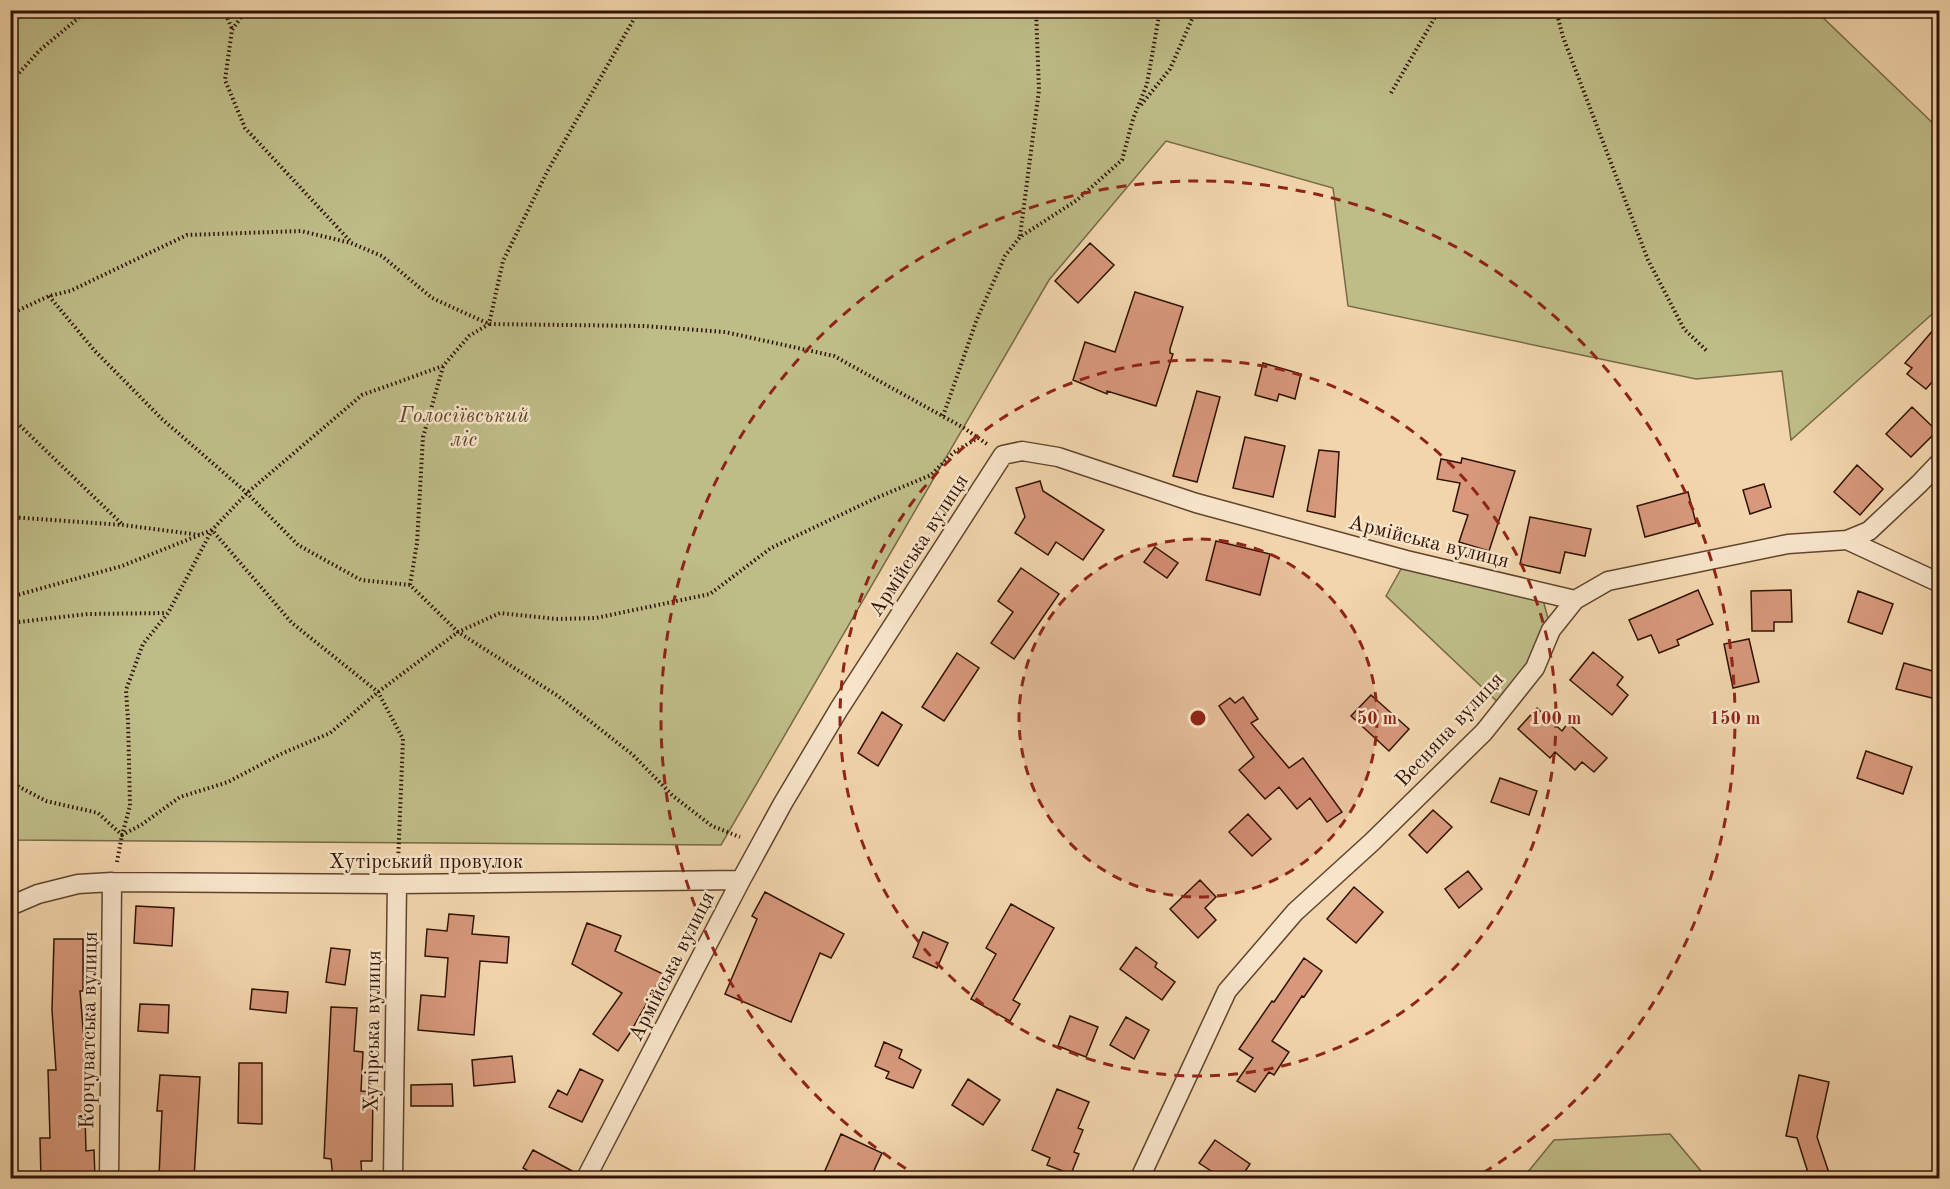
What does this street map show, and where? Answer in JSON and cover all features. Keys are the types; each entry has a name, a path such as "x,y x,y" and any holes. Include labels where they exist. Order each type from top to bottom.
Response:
{"street":[{"name":"Армійська вулиця","path":"586,1179 783,802 839,709 1003,455 1022,451 1058,457 1196,503 1406,560 1575,600"},
{"name":"Весняна вулиця","path":"1140,1179 1227,991 1295,912 1372,842 1484,732 1535,668 1551,630 1575,600 1608,581 1788,544 1847,540 1869,531 1940,462"},
{"path":"1847,540 1940,583"},
{"name":"Хутірський провулок","path":"10,906 38,894 78,884 112,882 397,884 741,880"},
{"name":"Корчуватська вулиця","path":"109,1179 112,882"},
{"name":"Хутірська вулиця","path":"393,1179 397,884"}],"path":[{"path":"10,82 40,50 88,10"},
{"path":"224,10 232,30"},
{"path":"246,10 232,30 225,80 245,128 351,243"},
{"path":"410,585 417,543 423,436 443,366 469,336 489,324 503,261 547,172 639,10"},
{"path":"1020,237 1039,90 1036,10"},
{"path":"943,416 977,318 1005,256 1020,237 1077,200 1122,160 1136,110 1147,84 1160,10"},
{"path":"1136,110 1170,69 1196,10"},
{"path":"1391,93 1434,18 1435,10"},
{"path":"1556,10 1563,37 1648,260 1684,329 1708,352"},
{"path":"10,314 49,296 70,291 187,235 301,231 351,243 382,256 432,298 489,324 644,326 725,332 834,356 943,416 1003,455"},
{"path":"49,296 94,350 155,411 247,493 298,545 360,580 410,585 458,632 558,696 633,755 673,796 712,826 740,837 741,880"},
{"path":"112,882 130,806 126,690 143,644 168,613 212,530 247,493 362,395 443,366"},
{"path":"10,416 123,525"},
{"path":"122,835 141,825 180,797 228,782 281,754 330,733 378,692 458,632 500,613 556,619 596,618 710,594 771,548 876,498 931,475 954,452 978,438"},
{"path":"10,517 123,525 200,535"},
{"path":"10,597 122,566 212,530"},
{"path":"212,530 291,622 378,692 403,739 397,884"},
{"path":"10,620 18,622 88,614 168,613"},
{"path":"10,782 46,801 98,813 122,835"}],"green space":[{"name":"Голосіївський ліс","path":"11,10 1816,11 1939,129 1939,308 1791,440 1782,371 1696,379 1348,306 1333,188 1166,141 1049,280 721,845 11,840"},
{"path":"1406,560 1541,592 1551,630 1504,708 1386,596"},
{"path":"1670,1134 1707,1178 1523,1178 1554,1140"}],"building":[{"path":"1090,243 1114,265 1078,303 1055,281"},
{"path":"1135,292 1183,307 1170,349 1170,353 1173,354 1156,406 1107,391 1107,394 1073,380 1085,342 1115,352"},
{"path":"1940,322 1940,373 1926,389 1907,374 1912,368 1905,363"},
{"path":"1263,363 1301,374 1295,399 1279,394 1277,401 1255,395"},
{"path":"1197,391 1220,397 1197,482 1173,476"},
{"path":"1912,407 1937,431 1911,457 1886,434"},
{"path":"1245,437 1285,446 1273,497 1233,488"},
{"path":"1319,450 1339,452 1335,517 1307,511"},
{"path":"1462,458 1515,471 1489,551 1459,542 1468,515 1453,511 1460,483 1437,479 1441,459 1461,463"},
{"path":"1857,465 1883,489 1860,515 1834,492"},
{"path":"1040,481 1043,491 1104,530 1083,560 1056,542 1048,555 1015,533 1025,517 1016,488"},
{"path":"1764,484 1771,507 1750,514 1743,490"},
{"path":"1688,492 1696,523 1645,537 1637,506"},
{"path":"1530,517 1591,529 1585,556 1565,552 1560,573 1520,564"},
{"path":"1216,541 1270,554 1260,595 1206,580"},
{"path":"1155,547 1178,563 1167,578 1144,562"},
{"path":"1021,568 1059,594 1014,659 991,643 1013,612 998,601"},
{"path":"1698,590 1713,624 1677,640 1679,645 1659,653 1651,635 1638,640 1629,620"},
{"path":"1791,590 1792,622 1774,622 1774,631 1752,631 1751,591"},
{"path":"1858,591 1893,604 1882,634 1848,622"},
{"path":"1749,639 1759,682 1733,688 1724,644"},
{"path":"1593,652 1623,677 1617,685 1628,695 1612,715 1570,680"},
{"path":"957,653 979,668 944,721 922,707"},
{"path":"1904,663 1940,673 1940,700 1896,689"},
{"path":"1371,695 1409,729 1389,751 1351,716"},
{"path":"1243,697 1258,719 1251,723 1289,768 1303,758 1342,812 1327,822 1310,798 1297,809 1279,787 1265,799 1239,770 1254,757 1219,706 1230,698 1235,703"},
{"path":"1537,708 1562,731 1568,723 1607,758 1594,772 1582,762 1575,770 1555,752 1550,758 1518,729"},
{"path":"882,712 902,725 878,766 858,753"},
{"path":"1866,751 1912,767 1903,794 1857,778"},
{"path":"1500,778 1537,791 1529,815 1491,802"},
{"path":"1433,810 1452,827 1427,853 1409,835"},
{"path":"1248,814 1271,839 1252,856 1229,832"},
{"path":"1468,871 1482,889 1459,908 1445,889"},
{"path":"1200,880 1216,897 1205,908 1216,920 1198,938 1170,909"},
{"path":"1354,887 1383,912 1356,943 1327,919"},
{"path":"765,892 844,934 831,958 820,953 791,1022 725,994 757,919 752,916"},
{"path":"1011,904 1054,928 1013,1000 1020,1004 1010,1021 971,999 996,954 986,948"},
{"path":"136,906 174,908 172,946 134,943"},
{"path":"449,914 474,916 472,934 509,937 507,963 480,961 474,1035 418,1030 421,995 445,997 448,958 425,956 427,929 447,931"},
{"path":"587,923 621,936 615,951 663,974 618,1051 593,1034 622,993 572,964"},
{"path":"923,932 948,943 937,968 913,957"},
{"path":"54,939 83,939 83,991 80,991 87,1078 84,1078 86,1151 94,1150 95,1179 41,1179 40,1138 50,1138 48,1070 56,1070 52,1010"},
{"path":"1136,947 1157,963 1155,967 1175,982 1162,1000 1120,969"},
{"path":"331,948 350,950 345,985 326,982"},
{"path":"1304,958 1322,971 1272,1041 1289,1052 1274,1075 1269,1072 1255,1092 1237,1081 1253,1058 1239,1049"},
{"path":"252,989 288,992 286,1013 250,1009"},
{"path":"140,1004 169,1005 168,1033 138,1031"},
{"path":"331,1007 357,1008 354,1051 363,1052 361,1091 373,1092 372,1161 361,1161 362,1179 333,1179 331,1159 324,1158"},
{"path":"1070,1016 1098,1027 1086,1057 1058,1046"},
{"path":"1126,1017 1149,1030 1134,1059 1110,1045"},
{"path":"884,1042 902,1050 899,1058 921,1070 913,1088 886,1078 889,1072 875,1066"},
{"path":"512,1056 515,1082 474,1086 472,1060"},
{"path":"239,1063 262,1063 262,1124 238,1123"},
{"path":"580,1069 603,1080 582,1122 549,1107 558,1090 567,1095"},
{"path":"160,1075 200,1077 194,1178 159,1176 162,1111 157,1111"},
{"path":"1799,1075 1829,1082 1817,1137 1831,1179 1810,1179 1797,1138 1786,1136"},
{"path":"968,1079 1000,1100 983,1125 952,1105"},
{"path":"452,1084 453,1106 411,1106 411,1085"},
{"path":"1057,1089 1089,1102 1078,1128 1083,1130 1074,1152 1079,1154 1071,1174 1047,1165 1050,1158 1032,1150"},
{"path":"841,1134 882,1153 870,1179 837,1179 824,1173"},
{"path":"1215,1140 1250,1164 1240,1179 1207,1179 1211,1171 1199,1163"},
{"path":"533,1150 576,1173 575,1179 542,1179 523,1168"}]}
